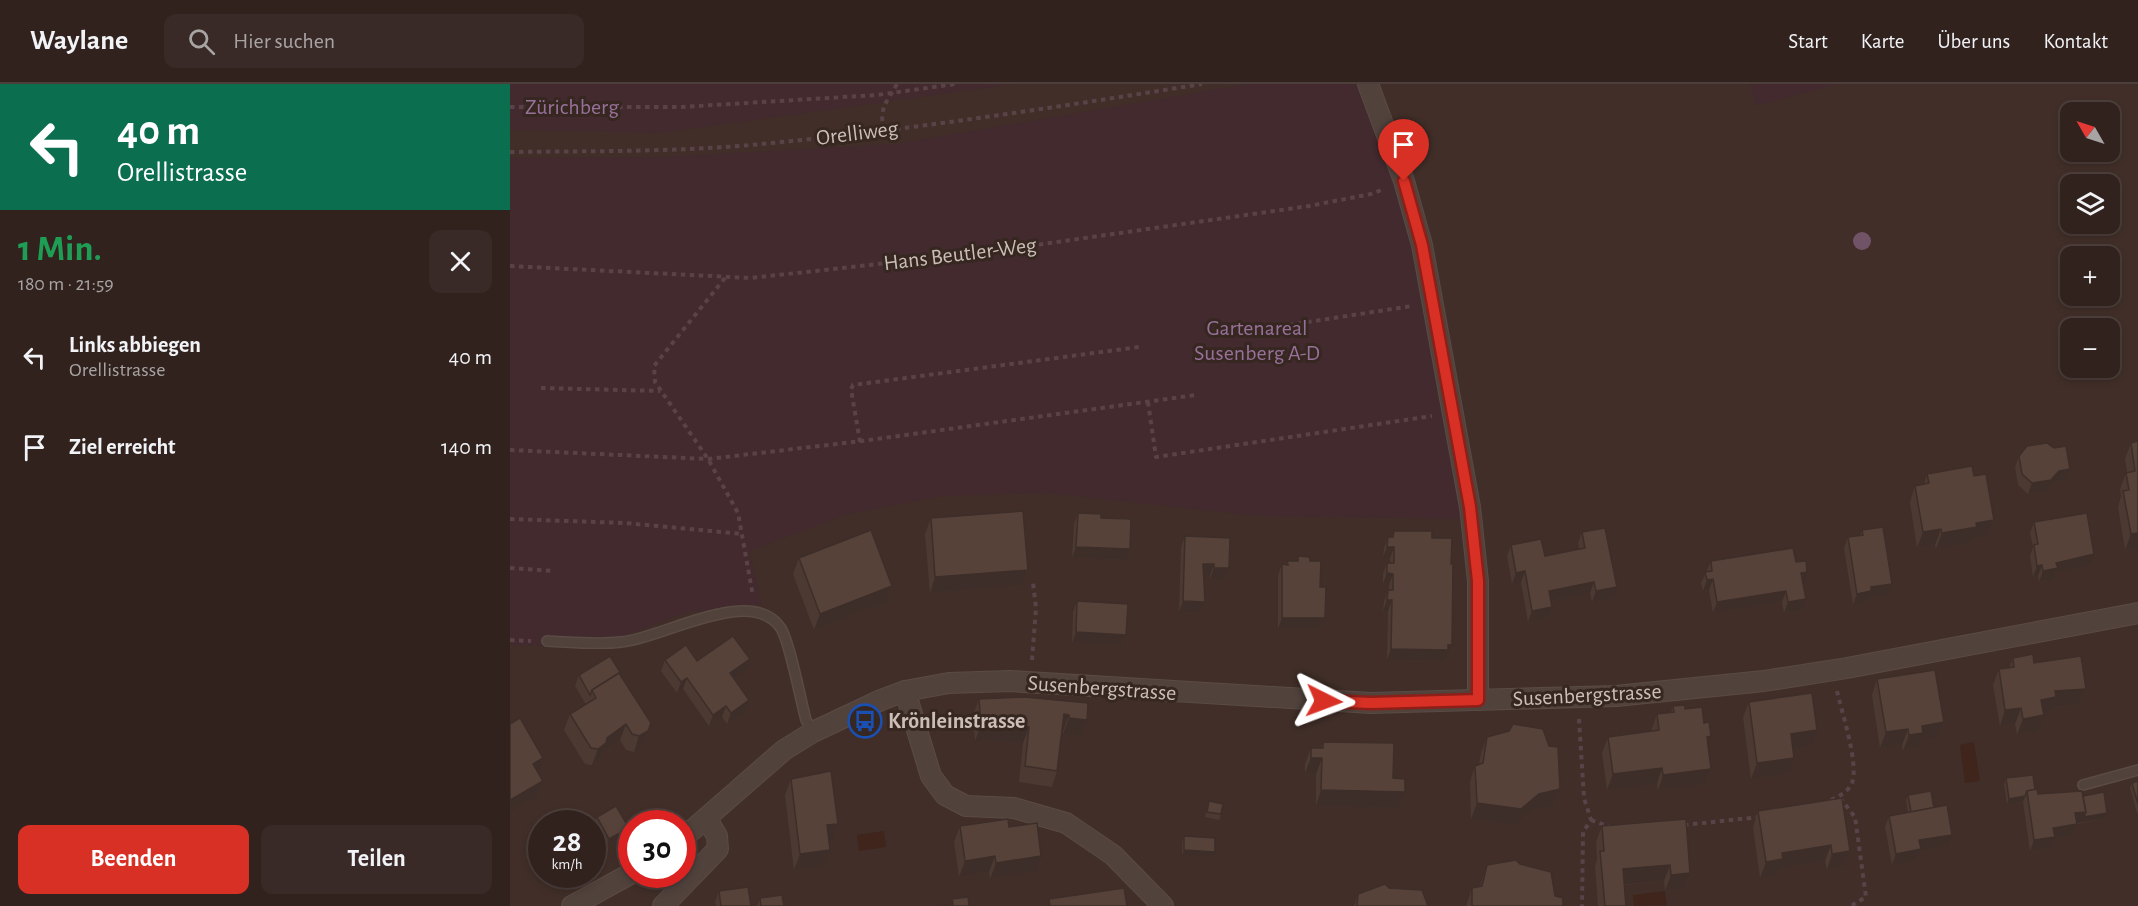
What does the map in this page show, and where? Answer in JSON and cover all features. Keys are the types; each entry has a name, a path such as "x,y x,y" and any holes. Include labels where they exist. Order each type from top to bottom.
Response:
{"street":[{"path":"1368,84 1404,181 1422,245 1470,507 1478,581 1478,700"},
{"name":"Susenbergstrasse","path":"696,827 784,750 813,732 861,708 905,692 949,682 983,680 1371,703 1616,696 1764,681 1857,666 2138,613"},
{"path":"905,692 931,776 945,795 966,806 1030,811 1066,823 1113,855 1163,906"},
{"path":"663,906 718,849 717,836 707,819"},
{"path":"572,906 618,881"}],"lane":[{"path":"547,642 622,642 732,611 756,612 770,616 782,628 806,720 813,732"},
{"path":"2083,785 2138,770"}],"path":[{"path":"883,130 881,112 885,100 897,84"},
{"path":"510,107 681,106 891,94 955,84"},
{"name":"Orelliweg","path":"510,152 685,149 750,145 883,130 1202,84"},
{"name":"Hans Beutler-Weg","path":"510,266 751,278 999,250 1309,206 1371,194 1404,181"},
{"path":"725,278 654,366 655,382 708,459 738,513 756,612"},
{"path":"1236,333 1433,303"},
{"path":"860,441 851,388 853,385 1139,347"},
{"path":"541,388 661,391"},
{"path":"510,450 708,459 860,441 1196,395"},
{"path":"1148,402 1156,457 1453,412"},
{"path":"510,519 625,523 743,534"},
{"path":"510,568 554,571"},
{"path":"1032,667 1036,608 1033,583"},
{"path":"1821,804 1839,797 1852,784 1853,769 1836,685"},
{"path":"1579,712 1584,798 1591,820"},
{"path":"1839,797 1855,817 1866,897 1851,906"},
{"path":"1673,826 1769,816"},
{"path":"1591,820 1619,828"},
{"path":"1582,906 1583,832 1591,820"}],"green space":[{"name":"Zürichberg","path":"510,84 1016,84 660,133 510,130"},
{"name":"Gartenareal Susenberg A-D","path":"1248,84 1358,84 1361,88 1404,202 1463,519 1258,516 1047,493 943,496 848,514 749,551 762,605 745,604 685,613 623,636 548,637 547,646 510,645 510,158 662,157 895,144"},
{"path":"1750,84 1837,84 1756,106"}],"shaded area":[{"path":"1974,742 1980,781 1965,783 1960,745"},
{"path":"884,831 886,847 859,851 857,835"},
{"path":"1665,891 1667,905 1634,906 1633,895"}],"building":[{"path":"2138,441 2138,533 2131,534 2123,491 2129,490 2126,473 2135,471 2131,443"},
{"path":"2047,443 2054,448 2066,446 2070,469 2059,471 2051,480 2032,483 2022,474 2019,456 2027,446"},
{"path":"1972,466 1974,476 1986,474 1994,520 1976,523 1977,527 1942,533 1941,529 1923,532 1915,486 1929,483 1927,474"},
{"path":"1023,511 1028,570 935,577 931,518"},
{"path":"1078,513 1101,514 1101,518 1131,519 1130,549 1076,547"},
{"path":"2087,513 2094,554 2056,563 2058,568 2043,571 2042,565 2037,566 2034,545 2038,544 2034,522"},
{"path":"1883,527 1892,584 1871,587 1871,591 1857,594 1848,537 1863,535 1862,530"},
{"path":"1605,528 1617,587 1596,591 1594,582 1549,591 1552,607 1532,611 1525,571 1516,573 1511,545 1541,539 1545,556 1585,548 1582,532"},
{"path":"871,530 892,586 820,614 799,558"},
{"path":"1394,531 1432,531 1432,538 1452,538 1452,645 1448,645 1448,650 1391,649 1392,600 1387,600 1388,590 1393,590 1393,574 1387,573 1387,563 1394,563 1394,547 1387,547 1388,537 1393,537"},
{"path":"1185,536 1230,538 1229,568 1214,568 1214,564 1203,564 1205,602 1183,601"},
{"path":"1793,548 1796,562 1806,561 1807,572 1801,573 1806,599 1788,602 1786,591 1717,602 1713,579 1707,580 1705,572 1712,571 1711,561"},
{"path":"1298,556 1310,557 1310,561 1321,561 1320,587 1326,587 1325,618 1282,618 1282,564 1288,565 1287,561 1298,561"},
{"path":"1077,601 1128,604 1126,635 1076,632"},
{"path":"733,636 750,659 730,673 749,700 731,713 726,706 713,715 687,678 681,682 665,660 686,645 697,661"},
{"path":"2033,654 2034,663 2081,656 2086,689 2055,691 2056,697 2041,700 2044,715 2023,719 2021,708 2005,710 1999,669 2014,667 2013,658"},
{"path":"610,656 622,675 619,673 592,690 590,695 579,675"},
{"path":"1935,670 1944,722 1922,726 1923,733 1909,735 1908,729 1886,732 1877,679"},
{"path":"619,673 651,723 648,731 639,736 632,734 626,724 607,738 606,743 598,749 591,748 570,714 596,698 592,690"},
{"path":"1812,693 1817,730 1791,734 1794,758 1757,763 1749,702"},
{"path":"1025,697 1088,703 1087,720 1069,718 1069,715 1064,714 1057,771 1025,766 1029,727 981,725 979,699"},
{"path":"1685,705 1685,709 1702,707 1704,723 1709,722 1711,736 1707,737 1711,769 1663,775 1662,768 1613,774 1608,737 1659,730 1657,714 1674,712 1673,706"},
{"path":"520,718 543,758 533,764 543,781 510,800 510,724"},
{"path":"1513,724 1543,729 1549,746 1558,747 1560,789 1539,794 1521,809 1477,803 1475,766 1483,763 1487,737 1509,731"},
{"path":"1323,742 1394,743 1393,778 1405,779 1405,792 1321,790 1322,758 1311,758 1311,748 1323,748"},
{"path":"831,771 838,824 827,825 830,850 800,854 791,779"},
{"path":"2033,775 2035,790 2027,791 2025,796 2009,799 2006,778"},
{"path":"2138,781 2138,804 2132,783"},
{"path":"2037,789 2038,794 2082,791 2086,812 2075,813 2077,824 2053,828 2055,837 2034,840 2027,791"},
{"path":"1931,791 1934,808 1911,812 1908,795"},
{"path":"2104,792 2107,813 2084,817 2086,812 2083,796"},
{"path":"1842,798 1850,851 1832,854 1831,845 1782,853 1783,859 1766,862 1758,811"},
{"path":"1209,801 1223,804 1221,814 1207,812"},
{"path":"1947,805 1952,835 1919,840 1921,849 1896,854 1889,816"},
{"path":"616,806 618,810 618,834 609,839 606,834 606,812"},
{"path":"1008,819 1009,827 1037,823 1041,856 996,863 995,856 965,861 960,826"},
{"path":"1686,819 1690,873 1671,875 1670,865 1623,869 1626,906 1605,906 1600,851 1604,851 1602,826"},
{"path":"1184,836 1215,838 1215,852 1184,850"},
{"path":"1516,860 1520,864 1551,872 1555,896 1563,898 1563,906 1472,906 1472,888 1482,886 1487,865"},
{"path":"1385,884 1389,888 1422,890 1428,906 1357,906 1358,894"},
{"path":"748,887 751,906 721,906 719,891"},
{"path":"1124,888 1127,906 1050,906 1049,899"},
{"path":"782,895 784,906 761,906 760,898"},
{"path":"968,897 969,906 937,906 953,904 952,899"}],"place":[{"name":"Krönleinstrasse","path":"865,721"}],"route":[{"path":"1324,701 1371,703 1478,700 1478,581 1470,507 1422,245 1404,181"}]}
